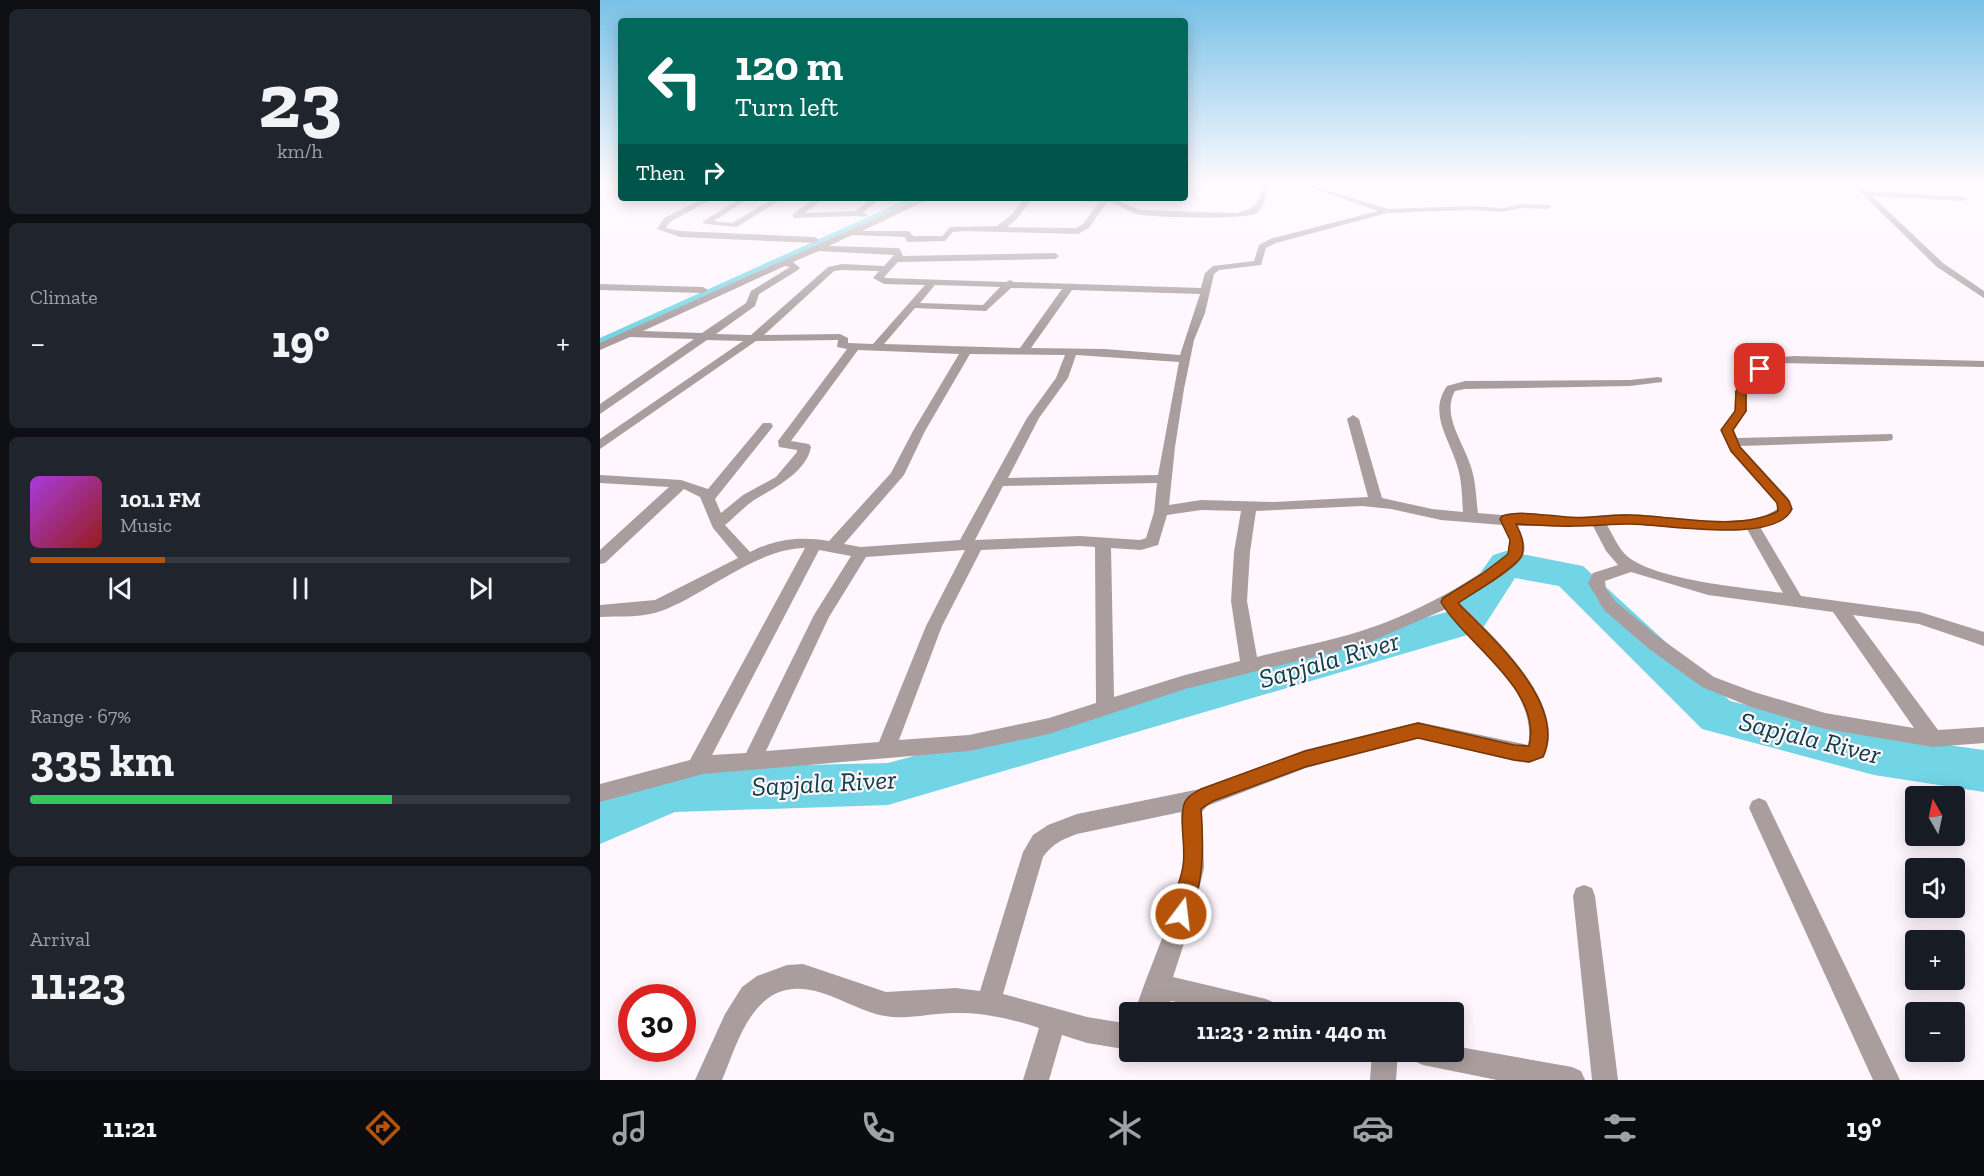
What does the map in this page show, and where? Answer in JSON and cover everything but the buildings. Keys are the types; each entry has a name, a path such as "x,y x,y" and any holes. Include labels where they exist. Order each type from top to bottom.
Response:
{"street":[{"path":"759,234 816,244 899,252 896,259 878,278 879,280 1206,291"},
{"path":"604,340 629,334 784,263 834,234"},
{"path":"604,340 704,290 844,234"},
{"path":"909,234 909,239 945,238 948,234"},
{"path":"600,611 658,606 782,545 824,545 861,552 1080,541 1148,543 1155,536 1161,512 1168,447 1189,340 1212,270 1258,263 1261,250 1266,244 1301,234"},
{"path":"1905,234 1940,265 1984,295"},
{"path":"896,259 1054,256"},
{"path":"600,410 751,304 754,293 795,268 793,265 784,263"},
{"path":"600,445 754,338 831,269 886,268"},
{"path":"876,347 933,282"},
{"path":"912,305 986,308 1010,283"},
{"path":"600,287 704,290"},
{"path":"1024,350 1069,287"},
{"path":"629,334 754,338 840,337 844,340 841,345 855,346 966,351 1131,353 1186,359"},
{"path":"718,523 754,493 774,486 803,453 804,447 784,444 784,441 855,346"},
{"path":"696,767 824,545 876,500 897,474 919,431 966,351"},
{"path":"885,751 934,626 999,482 1033,418 1062,378 1072,351"},
{"path":"1161,512 1183,506 1249,507 1377,502 1420,512 1471,517 1573,522 1630,519 1705,525 1751,524 1783,514 1785,509 1783,501 1732,442 1727,430 1740,411 1741,391 1750,378 1770,360 1984,364"},
{"path":"1471,517 1468,481 1463,461 1449,428 1444,401 1451,388 1465,385 1630,383 1658,380"},
{"path":"1353,419 1377,502"},
{"path":"708,498 767,426"},
{"path":"1732,442 1887,437"},
{"path":"600,479 681,484 702,491 708,498 718,523 748,560"},
{"path":"999,482 1164,479"},
{"path":"600,559 681,484"},
{"path":"1249,507 1242,552 1239,601 1250,666"},
{"path":"600,793 696,767 969,742 1049,726 1185,682 1365,637 1453,607 1515,556 1517,540 1507,519"},
{"path":"1598,521 1611,547 1622,560 1651,574 1708,589 1920,618 1984,639"},
{"path":"1751,524 1796,602"},
{"path":"1102,542 1105,708"},
{"path":"751,762 822,615 861,552"},
{"path":"1632,566 1599,577 1596,583 1599,591 1626,620 1708,682 1751,699 1825,720 1934,739 1984,735"},
{"path":"988,1004 1034,852 1041,842 1055,832 1077,824 1200,799 1305,759 1418,730 1514,752 1529,754 1537,751 1540,735 1536,711 1516,678 1453,607"},
{"path":"1838,607 1934,739"},
{"path":"1152,1002 1181,914 1193,868 1195,850 1192,808 1200,799"},
{"path":"1760,808 1887,1080"},
{"path":"1584,896 1605,1080"},
{"path":"708,1080 734,1023 751,996 766,985 787,976 803,975 886,1004 956,1000 988,1004 1016,1008 1087,1030 1119,1035"},
{"path":"1153,1002 1159,994 1172,989 1225,1002"},
{"path":"1036,1080 1054,1020"},
{"path":"1464,1061 1572,1080"},
{"path":"1383,1080 1384,1062"}],"waterway":[{"path":"600,343 838,234"},
{"name":"Sapjala River","path":"600,821 672,790 888,784 1467,621 1506,564 1570,575 1717,716 1874,755 1984,771"}],"route":[{"path":"1181,914 1193,868 1195,850 1191,820 1192,808 1195,802 1207,795 1305,759 1392,739 1418,730 1514,752 1529,754 1537,751 1540,735 1536,711 1526,692 1498,656 1448,602 1487,578 1515,556 1517,540 1507,519 1552,522 1630,519 1719,525 1751,524 1783,514 1785,509 1783,501 1735,448 1727,430 1738,417 1741,391 1760,369"}]}
